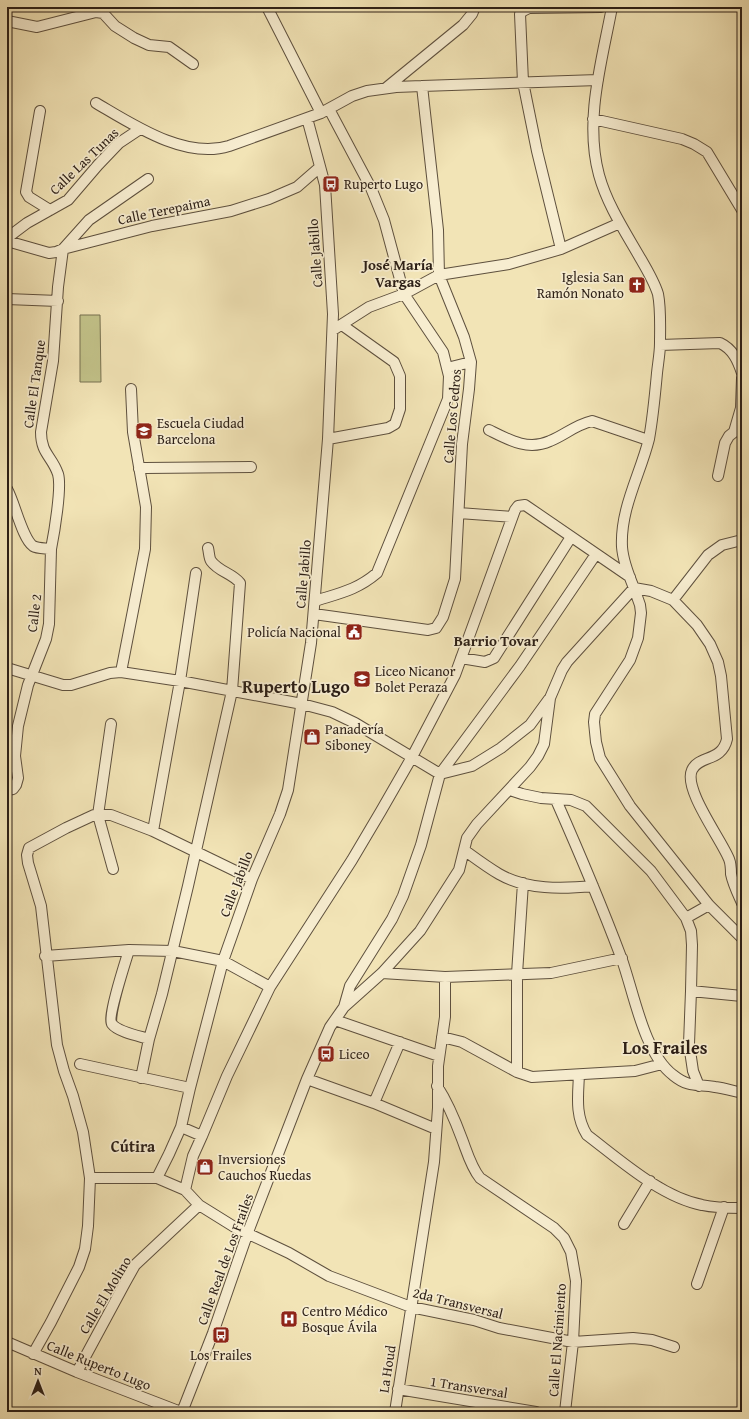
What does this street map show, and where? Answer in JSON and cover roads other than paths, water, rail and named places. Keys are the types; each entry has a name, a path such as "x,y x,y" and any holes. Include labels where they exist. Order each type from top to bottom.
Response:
{"street":[{"path":"267,7 324,111 371,188 384,220 404,294 442,352 449,376 448,399 377,573 366,582 353,589 315,601"},
{"path":"386,88 463,25 472,14 475,7"},
{"path":"561,248 536,151 523,82 520,14 523,10 529,8 601,7"},
{"path":"612,7 598,80 593,119 593,133 599,174 606,195 658,294 660,345 654,408 648,440 629,501 622,532 622,549 640,605 641,613 638,638 630,660 595,714 594,722 596,742 600,758 630,806 709,905 742,938"},
{"path":"7,21 37,27 96,12 103,13 115,26 134,38 149,45 169,47 193,64"},
{"path":"96,103 140,129 183,146 215,150 307,118 352,96 367,91 386,88 422,86 598,80"},
{"name":"Calle Los Cedros","path":"314,614 428,630 436,628 443,617 455,579 462,444 471,362 464,337 439,275 438,230 422,86"},
{"path":"40,111 26,192 29,197 50,210"},
{"name":"Calle Jabillo","path":"157,1178 181,1127 223,961 252,879 280,814 288,790 311,643 337,327 333,314 325,185 307,118"},
{"path":"593,119 682,139 694,144 707,152 742,210"},
{"name":"Calle Las Tunas","path":"7,239 50,210 68,200 98,165 119,144 140,129"},
{"name":"Calle Terepaima","path":"7,239 49,253 152,226 231,211 269,199 297,187 320,167"},
{"path":"63,249 89,220 148,179"},
{"path":"328,439 388,428 395,424 400,409 400,376 394,362 337,327 369,307 404,294 439,275 509,264 561,248 620,223"},
{"name":"Calle El Tanque","path":"51,549 56,520 59,482 58,474 43,449 41,432 54,360 58,287 63,249"},
{"path":"7,299 58,301"},
{"path":"660,345 720,343 727,346 732,352 738,361 742,374"},
{"path":"447,368 471,362"},
{"path":"718,476 725,443 729,436 738,434 742,408 742,378"},
{"path":"121,672 144,549 146,507 133,432 131,388"},
{"path":"489,430 515,443 538,445 550,441 583,423 592,421 648,440"},
{"path":"139,469 251,467"},
{"path":"7,489 29,542 38,548 51,549"},
{"path":"90,1178 157,1178 185,1190 193,1156 227,1076 270,988 352,860 412,757 455,675 512,517 518,506 525,505 630,577"},
{"path":"459,513 512,517"},
{"path":"461,658 485,662 494,658 571,537"},
{"path":"672,600 708,555 722,544 742,540"},
{"path":"140,1078 196,853 232,691 240,583 235,577 221,571 210,560 208,548"},
{"name":"Calle 2","path":"7,790 13,789 18,778 15,756 18,726 31,676 46,639 49,624 51,549"},
{"path":"344,1007 350,986 392,919 403,896 421,845 440,774 520,666 596,554"},
{"path":"153,831 180,681 196,573"},
{"path":"634,588 651,591 672,600 697,625 710,644 718,662 721,676 727,739 725,745 717,754 693,768 690,776 692,792 729,859 734,884 742,903"},
{"path":"7,668 63,685 110,673 121,672 180,681 302,704 332,712 355,723 440,774 472,766 500,748 530,725 550,698 567,662 634,588"},
{"path":"344,1007 382,973 420,931 459,870 467,838 477,824 510,790 538,756 544,744 550,698"},
{"path":"111,724 98,815 113,869"},
{"path":"510,790 522,794 556,800 571,800 586,806 651,871 686,918 692,938 692,991 688,1044 693,1071 699,1086"},
{"path":"556,800 622,958 649,1042 662,1064 672,1075 686,1084 715,1087 742,1093"},
{"path":"33,1354 79,1267 85,1249 88,1226 90,1178 83,1132 74,1096 64,1071 57,1045 41,906 28,862 29,848 94,815 111,815 153,831 252,879"},
{"path":"464,850 500,875 523,883 554,888 593,886"},
{"path":"516,1072 517,974 523,883"},
{"path":"686,918 709,905"},
{"path":"46,956 129,950 172,951 223,961 270,988"},
{"path":"129,950 112,1009 111,1021 112,1024 118,1029 149,1039"},
{"path":"382,973 445,976 551,973 622,958"},
{"name":"La Houd","path":"394,1412 434,1162 438,1108 437,1085 439,1056 445,1017 445,976"},
{"path":"692,991 742,996"},
{"name":"Calle Real de Los Frailes","path":"181,1412 213,1333 248,1232 307,1079 330,1027 344,1007"},
{"path":"335,1020 439,1056"},
{"path":"442,1037 462,1042 481,1051 516,1072 532,1077 635,1071 662,1064"},
{"path":"374,1103 400,1042"},
{"path":"80,1064 190,1088"},
{"path":"579,1075 577,1110 582,1128 586,1135 650,1182 692,1203 703,1206 742,1208"},
{"path":"307,1079 374,1103 436,1129"},
{"name":"Calle El Nacimiento","path":"437,1085 446,1100 476,1174 485,1183 554,1228 564,1238 571,1252 576,1281 573,1342 565,1412"},
{"path":"181,1127 202,1136"},
{"path":"624,1224 650,1182"},
{"name":"2da Transversal","path":"185,1190 199,1205 236,1228 248,1232 289,1253 329,1276 411,1307 474,1320 499,1328 573,1342 633,1338 652,1340 674,1347"},
{"name":"Calle El Molino","path":"77,1372 124,1283 136,1265 199,1205"},
{"path":"697,1284 724,1207"},
{"name":"Calle Ruperto Lugo","path":"7,1342 77,1372 181,1412"},
{"name":"1 Transversal","path":"398,1389 536,1412"},
{"path":"470,1412 472,1401"}],"place":[{"name":"Ruperto Lugo","path":"331,184"},
{"name":"Iglesia San Ramón Nonato","path":"637,285"},
{"name":"Escuela Ciudad Barcelona","path":"144,431"},
{"name":"Policía Nacional","path":"354,632"},
{"name":"Liceo Nicanor Bolet Peraza","path":"362,679"},
{"name":"Panadería Siboney","path":"312,737"},
{"name":"Liceo","path":"326,1054"},
{"name":"Inversiones Cauchos Ruedas","path":"205,1167"},
{"name":"Centro Médico Bosque Ávila","path":"289,1319"},
{"name":"Los Frailes","path":"221,1335"}],"district":[{"name":"José María Vargas","path":"398,274"},
{"name":"Barrio Tovar","path":"496,641"},
{"name":"Ruperto Lugo","path":"296,687"},
{"name":"Los Frailes","path":"665,1048"},
{"name":"Cútira","path":"133,1146"}]}
